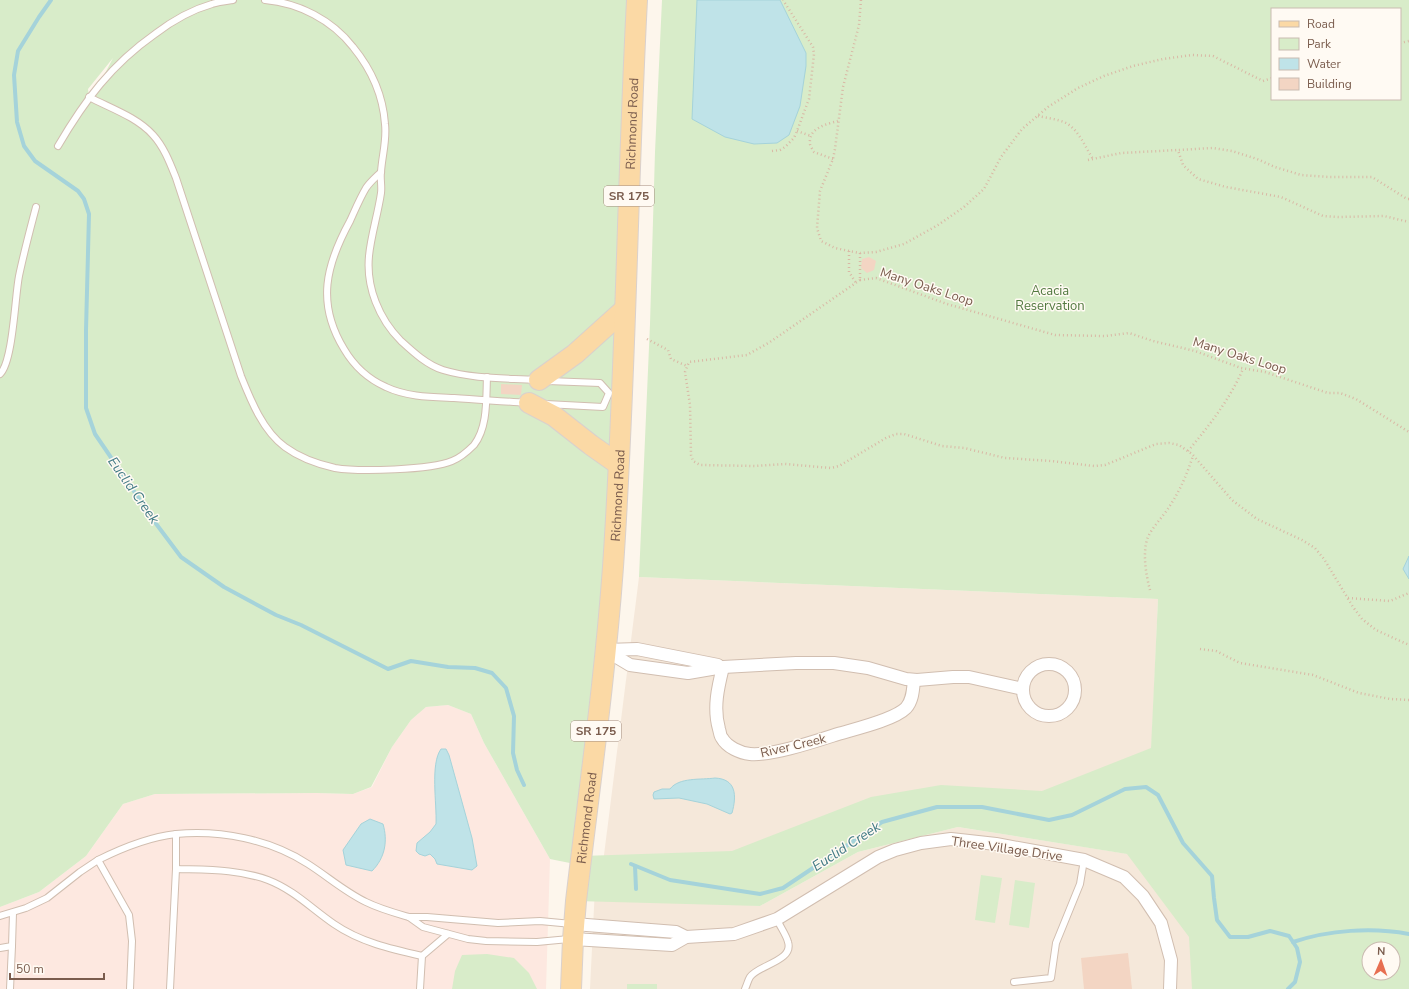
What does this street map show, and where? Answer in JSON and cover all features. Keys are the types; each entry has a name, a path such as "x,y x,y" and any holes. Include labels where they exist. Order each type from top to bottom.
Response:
{"main road":[{"name":"Richmond Road","path":"571,989 574,932 613,567 637,0"},
{"path":"540,380 575,354 625,308"},
{"path":"529,403 554,416 618,464"}],"street":[{"path":"605,650 630,665 688,673 723,667 834,663 868,668 906,679 914,680 969,677 1023,689"},
{"path":"1044,664 1062,666 1074,679 1076,688 1072,704 1066,710 1050,716 1042,715 1034,711 1028,705 1024,697 1023,689 1029,672 1044,664"},
{"name":"River Creek","path":"723,667 717,691 717,722 722,738 734,749 749,754 768,753 816,741 888,718 905,709 911,700 914,680"},
{"name":"Three Village Drive","path":"574,932 672,944 686,937 734,934 777,919 878,857 895,850 920,843 952,839 996,844 1084,860 1124,877 1143,896 1161,923 1171,960 1170,989"}],"lane":[{"path":"58,146 89,97 120,61 171,22 194,10 213,3 233,0"},
{"path":"265,0 291,5 321,18 348,40 373,76 377,87 385,124 385,142 380,172 381,192 369,256 369,270 371,288 376,304 384,320 396,336 408,348 424,360 441,369 455,373 488,377 600,384 609,393 603,407 415,395 386,388 360,371 350,359 335,334 328,308 327,291 332,261 339,241 366,188 380,172"},
{"path":"89,97 142,125 153,135 165,152 176,178 241,376 252,404 268,429 283,446 299,457 336,468 406,468 436,465 452,461 462,456 474,445 481,433 484,420 488,377"},
{"path":"0,374 6,365 9,353 19,276 36,207"},
{"path":"0,916 26,908 47,898 98,860 131,846 159,837 176,834 197,833 247,838 274,847 306,863 366,902 390,912 409,917 427,917 498,923 540,921 574,932"},
{"path":"170,989 176,869 176,834"},
{"path":"98,860 129,915 132,941 130,989"},
{"path":"1014,982 1051,978 1056,943 1080,884 1084,860"},
{"path":"176,869 227,870 244,873 267,880 294,893 334,925 349,933 371,943 422,956"},
{"path":"10,989 12,912"},
{"path":"409,917 423,927 468,939 486,941 538,942 574,932"},
{"path":"745,989 750,977 758,970 774,963 786,954 789,942 777,919"},
{"path":"420,989 422,956 448,934"},
{"path":"0,948 12,946"}],"path":[{"path":"772,151 780,150 794,138 809,99 814,54 813,47 782,0"},
{"path":"860,253 849,252 821,241 817,228 820,191 833,159 843,87 859,25 861,0"},
{"name":"Many Oaks Loop","path":"1271,78 1263,81 1213,56 1192,55 1163,59 1133,66 1104,76 1078,88 1048,108 1022,129 1001,157 984,188 964,207 938,226 904,244 876,252 860,253 860,280 876,278 947,304 1055,335 1105,336 1129,333 1153,341 1195,351 1243,369 1265,372 1328,393 1340,393 1356,399 1409,432"},
{"path":"1038,116 1065,122 1069,125 1079,136 1093,160"},
{"path":"833,159 814,152 810,144 811,136 823,125 838,122"},
{"path":"797,130 811,136"},
{"path":"1088,160 1121,153 1213,148 1232,150 1275,167 1301,175 1329,177 1372,177 1391,190 1409,199"},
{"path":"1178,150 1183,165 1198,179 1226,187 1281,198 1323,216 1338,218 1384,216 1409,222"},
{"path":"849,252 849,272 856,283"},
{"path":"860,280 770,342 747,355 689,362 685,372 690,405 691,455 693,461 700,465 755,466 785,464 831,468 839,466 886,438 896,434 904,434 942,446 964,448 1005,458 1051,461 1084,466 1105,465 1156,444 1168,443 1179,445 1193,456 1238,505 1257,519 1302,540 1315,548 1324,559 1347,598 1362,619 1376,630 1409,645"},
{"path":"647,340 668,350 671,359 687,366"},
{"path":"1188,451 1206,429 1236,384 1243,369"},
{"path":"1150,590 1146,571 1148,538 1179,491 1188,473 1193,456"},
{"path":"1347,598 1390,600 1409,593"},
{"path":"1200,648 1216,651 1240,663 1313,675 1359,693 1390,699 1409,700"}],"shaded area":[{"path":"639,577 1158,599 1150,785 744,868 602,871"},
{"path":"448,705 471,714 484,743 550,859 546,989 0,989 0,907 39,892 86,856 123,804 155,794 353,794 372,787 392,747 411,720 426,707"},
{"path":"958,827 1147,857 1226,989 590,989 595,887 760,906 858,852"}],"green space":[{"name":"Acacia Reservation","path":"0,0 637,0 625,282 582,856 732,851 871,797 941,785 1042,791 1151,748 1158,599 639,577 662,0 1409,0 1409,989 1192,989 1189,937 1127,854 958,827 858,852 760,906 576,901 580,865 550,859 484,743 471,714 448,705 426,707 411,720 392,747 371,787 353,794 155,794 123,804 86,856 39,892 0,907","holes":["113,58 100,83 89,97 88,89"]},
{"path":"981,875 1002,878 995,923 975,920"},
{"path":"1015,880 1035,883 1029,928 1009,925"},
{"path":"487,954 514,958 529,973 537,989 452,989 455,971 462,955"},
{"path":"627,984 657,984 657,989 627,989"}],"water":[{"path":"697,0 780,0 806,53 806,66 800,106 789,135 777,143 754,144 725,137 692,119"},
{"path":"1409,556 1409,579 1403,569"},
{"path":"441,749 446,749 449,755 472,838 477,866 472,870 437,864 435,859 430,854 425,856 416,851 417,843 430,832 436,824 435,774 436,764"},
{"path":"715,778 727,781 733,789 734,806 732,813 730,814 707,804 679,798 654,799 654,792 662,789 670,789 679,782"},
{"path":"370,819 383,824 385,837 383,855 372,871 346,865 343,850 361,824"}],"building":[{"path":"869,257 876,261 874,270 867,273 861,268 862,259"},
{"path":"501,384 522,385 521,395 501,394"},
{"path":"1128,953 1132,989 1084,989 1081,958"}],"waterway":[{"name":"Euclid Creek","path":"51,0 18,51 14,75 17,122 24,146 35,161 78,191 84,199 89,214 86,330 86,408 95,434 157,525 181,557 224,587 276,615 301,625 388,669 411,661 448,667 475,668 492,673 506,688 514,716 513,753 517,770 524,785"},
{"name":"Euclid Creek","path":"631,864 670,880 760,894 783,888 882,822 937,807 982,807 1049,820 1072,815 1125,789 1146,787 1158,795 1183,843 1212,876 1217,920 1230,937 1248,937 1270,931 1289,936 1297,948 1300,962 1295,982 1288,989"},
{"path":"635,866 636,889"},
{"path":"1293,942 1336,932 1366,930 1409,934"}]}
